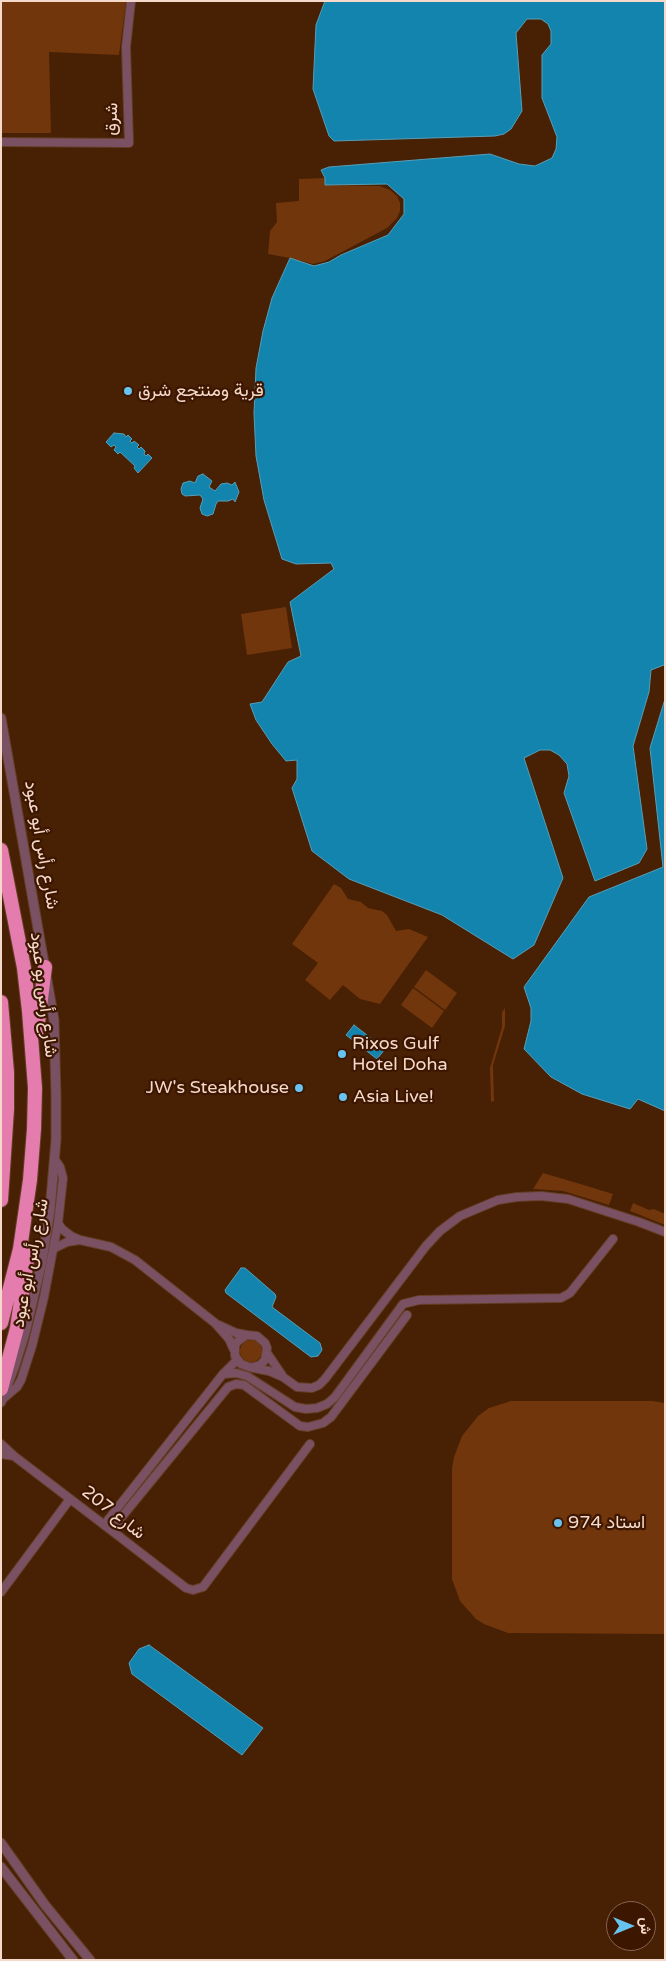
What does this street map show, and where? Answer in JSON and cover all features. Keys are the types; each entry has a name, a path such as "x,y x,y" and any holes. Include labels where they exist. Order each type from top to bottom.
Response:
{"highway":[{"name":"شارع رأس بو عبود","path":"1,850 24,968 34,1057 34,1129 30,1180 20,1249 1,1323"},
{"path":"34,1057 45,966"},
{"path":"1,1002 7,1072 7,1109 2,1193"},
{"path":"2,1396 14,1345 22,1295 28,1248 30,1180"}],"street":[{"name":"شرق","path":"1,142 129,143 126,48 131,1"},
{"name":"شارع رأس أبو عبود","path":"1,718 54,1020 56,1114 50,1210 42,1261 25,1333 2,1396"},
{"name":"شارع رأس أبو عبود","path":"2,1396 17,1388 21,1380 42,1306 58,1223 63,1178 60,1167 54,1158"},
{"path":"239,1362 269,1370 303,1388 312,1388 319,1385 426,1246 440,1231 460,1216 481,1206 517,1197 557,1197 588,1204 665,1232"},
{"path":"58,1223 67,1233 80,1240 110,1247 127,1255 215,1323 229,1339 239,1362 236,1374"},
{"path":"223,1374 236,1374 252,1378 295,1407 306,1409 322,1406 335,1397 400,1306 406,1302 419,1300 561,1298 570,1293 613,1239"},
{"path":"53,1248 67,1242 80,1240"},
{"path":"111,1530 228,1386 244,1385 296,1423 304,1427 311,1427 328,1420 407,1315"},
{"path":"215,1323 236,1333 252,1334 262,1339 267,1353 283,1377"},
{"path":"234,1350 238,1341 246,1335"},
{"path":"253,1367 260,1365 265,1360 267,1353"},
{"path":"104,1525 223,1374 239,1362"},
{"path":"1,1444 14,1456"},
{"name":"شارع 207","path":"14,1456 186,1588 196,1590 203,1587 310,1444"},
{"path":"1,1454 14,1456"},
{"path":"1,1592 70,1499"},
{"path":"1,1843 45,1905 90,1960"},
{"path":"1,1868 73,1960"}],"shaded area":[{"path":"1,1 126,1 119,55 49,52 51,133 1,133"},
{"path":"325,178 325,185 380,186 390,190 397,196 400,203 400,211 397,218 387,228 325,261 313,264 268,254 270,231 277,222 276,203 299,201 299,179"},
{"path":"286,607 292,648 247,655 241,614"},
{"path":"334,884 341,888 348,899 361,902 368,908 382,911 387,915 396,931 409,929 428,937 380,1004 360,999 343,985 330,1000 305,980 318,963 292,944"},
{"path":"426,970 457,993 445,1010 414,987"},
{"path":"413,988 444,1011 432,1028 401,1005"},
{"path":"505,1008 505,1026 493,1065 494,1101 491,1102 490,1068 502,1027 502,1012"},
{"path":"543,1173 613,1194 609,1205 563,1191 533,1189"},
{"path":"633,1203 665,1214 665,1225 630,1211"},
{"path":"251,1340 259,1343 262,1351 259,1359 251,1362 243,1359 240,1351 243,1343"},
{"name":"استاد 974","path":"511,1401 652,1401 665,1403 665,1634 508,1633 476,1619 460,1601 452,1579 452,1468 454,1457 462,1436 478,1416 489,1408"}],"water":[{"path":"325,1 665,1 665,666 651,670 649,692 633,746 647,849 639,863 595,881 564,793 569,776 567,764 559,755 550,750 540,750 524,758 563,878 534,945 513,959 442,915 349,879 312,851 292,788 297,779 297,760 286,761 256,720 250,704 262,702 288,662 301,656 290,602 334,569 331,563 296,564 282,559 264,500 256,456 254,413 256,368 263,331 272,298 290,258 314,266 329,262 388,235 404,214 404,199 387,184 325,185 325,178 321,170 329,167 490,154 519,164 535,166 552,158 556,149 557,137 542,98 542,55 551,44 551,31 548,24 541,19 527,19 516,33 522,111 511,129 504,134 495,136 334,141 329,136 313,89 316,25"},
{"path":"114,433 124,434 126,437 128,435 132,439 130,441 132,443 134,441 139,445 137,447 139,449 141,447 145,451 144,454 146,456 148,454 152,458 138,473 134,468 135,466 120,452 118,454 114,450 116,447 114,445 111,447 106,442"},
{"path":"203,474 212,481 209,487 215,491 221,484 227,483 232,485 235,482 239,492 235,502 233,499 218,501 213,514 207,516 202,514 200,508 203,499 200,495 185,496 182,494 181,489 183,483 190,481 195,483 198,476"},
{"path":"665,699 665,1111 638,1099 630,1109 582,1094 551,1077 524,1049 531,1021 531,1008 524,987 589,897 663,867 650,748"},
{"path":"354,1025 385,1049 377,1059 346,1035"},
{"path":"241,1268 245,1268 275,1294 276,1297 272,1307 320,1343 322,1350 318,1356 311,1357 226,1293 225,1290"},
{"path":"149,1645 263,1728 242,1755 132,1674 129,1663 139,1649"}],"place":[{"name":"قرية ومنتجع شرق","path":"128,391"},
{"name":"Rixos Gulf Hotel Doha","path":"342,1054"},
{"name":"JW's Steakhouse","path":"299,1088"},
{"name":"Asia Live!","path":"343,1097"},
{"name":"استاد 974","path":"558,1523"}]}
